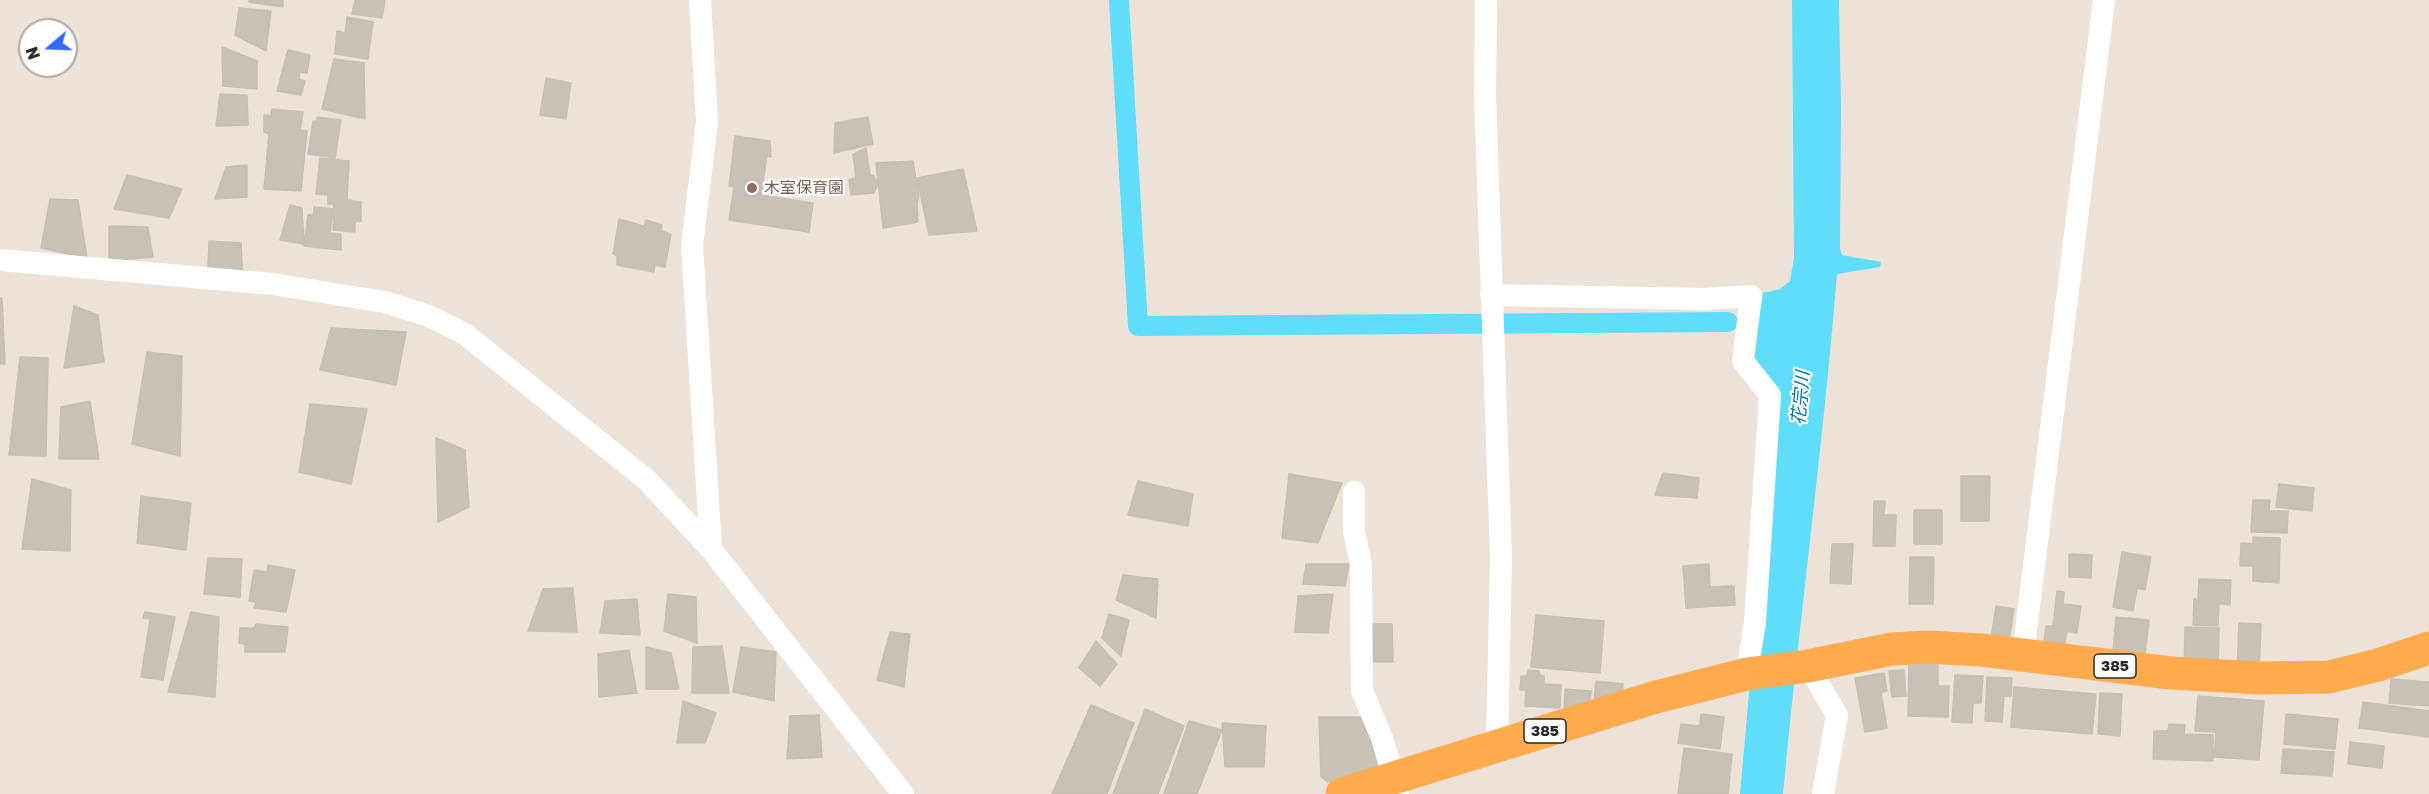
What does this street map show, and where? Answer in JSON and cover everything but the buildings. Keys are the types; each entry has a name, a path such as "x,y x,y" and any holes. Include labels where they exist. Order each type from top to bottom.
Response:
{"highway":[{"name":"385","path":"1342,794 1397,786 1497,745 1656,697 1749,674 1892,649 1928,647 2023,655 2171,673 2259,678 2329,677 2378,665 2429,648"}],"street":[{"path":"700,0 707,122 692,245 711,549"},
{"path":"1486,0 1485,96 1491,330 1501,556 1497,745"},
{"path":"2023,655 2103,0"},
{"path":"0,260 272,284 385,302 429,316 465,334 647,480 711,549 903,794"},
{"path":"1491,300 1706,299 1751,296 1743,362 1770,394 1755,622 1749,674"},
{"path":"1354,492 1354,532 1361,564 1362,691 1382,738 1397,786"},
{"path":"1804,666 1837,715 1823,794"}],"water":[{"name":"花宗川","path":"1792,0 1839,0 1840,248 1842,255 1881,262 1880,267 1837,274 1783,794 1740,794 1776,392 1751,363 1763,293 1780,289 1790,281 1794,258"}],"waterway":[{"path":"1119,0 1138,326 1728,322"}],"place":[{"name":"木室保育園","path":"752,188"}]}
